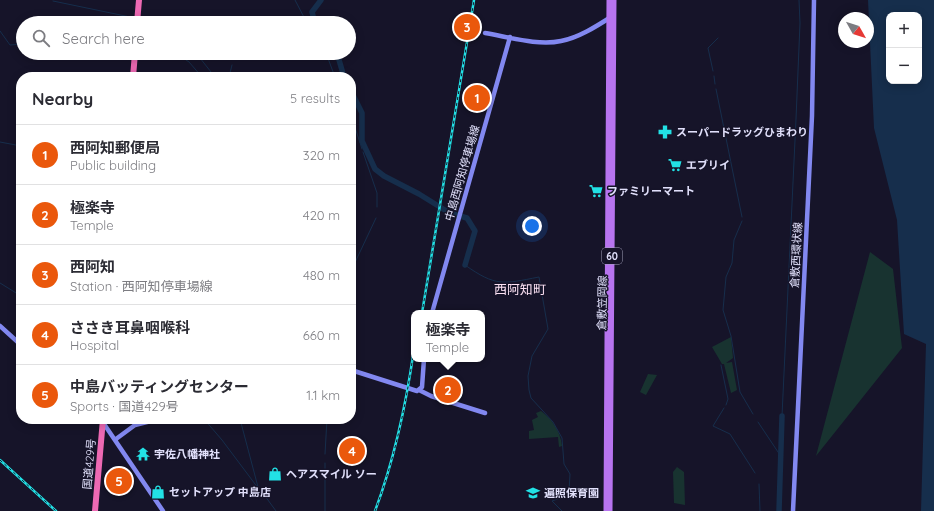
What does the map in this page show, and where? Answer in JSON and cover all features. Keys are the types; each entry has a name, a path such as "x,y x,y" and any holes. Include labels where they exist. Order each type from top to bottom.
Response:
{"highway":[{"path":"138,16 139,0"},
{"path":"133,72 134,60"},
{"name":"国道429号","path":"95,511 102,424"}],"main road":[{"name":"倉敷笠岡線","path":"606,511 609,0"},
{"name":"倉敷笠岡線","path":"610,511 614,0"},
{"name":"倉敷西環状線","path":"793,511 812,116 814,0"},
{"path":"486,33 510,38 544,42 563,41 614,16"},
{"name":"中島西阿知停車場線","path":"433,310 510,38"},
{"path":"0,326 16,340"},
{"path":"419,390 422,387 424,362"},
{"path":"356,372 400,387 419,390 431,396 485,413"},
{"path":"105,424 163,511"},
{"path":"116,439 135,425 139,424"}],"green space":[{"path":"870,252 893,269 902,348 816,456"},
{"path":"731,337 733,358 726,363 732,362 737,390 731,393 724,364 722,364 712,347"},
{"path":"648,374 657,375 646,395 640,392"},
{"path":"541,411 555,426 560,435 562,446 559,447 558,437 529,439 529,431 534,430 532,420 538,417 536,413"},
{"path":"677,467 684,472 685,505 674,503 673,472"}],"water":[{"path":"868,0 934,0 934,511 921,511 926,344 904,334 897,220 874,128 870,48 874,48 874,12 869,12"}],"waterway":[{"path":"295,0 303,16"},
{"path":"313,16 312,12 321,0"},
{"path":"782,416 800,23 799,0"},
{"path":"53,1 125,16"},
{"path":"0,31 10,45 16,45"},
{"path":"713,71 708,48 718,38"},
{"path":"186,60 198,72"},
{"path":"202,60 211,72"},
{"path":"329,60 333,72"},
{"path":"339,60 343,72"},
{"path":"230,72 232,65"},
{"path":"714,76 715,84"},
{"path":"716,89 742,217"},
{"path":"356,101 362,113 362,141 375,169 384,176 419,194 448,212 457,215"},
{"path":"356,130 362,149"},
{"path":"0,142 16,145"},
{"path":"363,152 377,193 377,207"},
{"path":"460,216 467,218 475,231 465,265"},
{"path":"356,260 376,218"},
{"path":"742,221 734,240 732,263 726,277 723,310 731,336 740,392 753,414"},
{"path":"465,265 485,277 500,282 539,277 548,329 532,356 528,376 529,390 531,398 553,422 562,438 564,464 570,474 569,492 563,497 552,501 562,511"},
{"path":"0,283 16,293"},
{"path":"721,365 728,399 726,405"},
{"path":"724,408 713,426 730,434 755,473"},
{"path":"779,511 782,416"},
{"path":"758,422 780,455"},
{"path":"208,424 258,488"},
{"path":"241,424 258,487"},
{"path":"325,454 327,424"},
{"path":"325,463 325,511"},
{"path":"759,484 760,511"},
{"path":"265,496 276,511"}],"railway":[{"path":"422,310 474,0"},
{"path":"375,511 399,431 412,362"},
{"path":"0,460 56,511"}],"place":[{"name":"西阿知","path":"467,27"},
{"name":"西阿知郵便局","path":"477,98"},
{"name":"スーパードラッグひまわり","path":"665,132"},
{"name":"エブリイ","path":"675,165"},
{"name":"ファミリーマート","path":"596,191"},
{"name":"極楽寺","path":"448,390"},
{"name":"ささき耳鼻咽喉科","path":"352,451"},
{"name":"宇佐八幡神社","path":"143,454"},
{"name":"ヘアスマイル ソー","path":"275,474"},
{"name":"中島バッティングセンター","path":"119,481"},
{"name":"セットアップ 中島店","path":"158,492"},
{"name":"遍照保育園","path":"533,493"}],"district":[{"name":"西阿知町","path":"520,289"}]}
